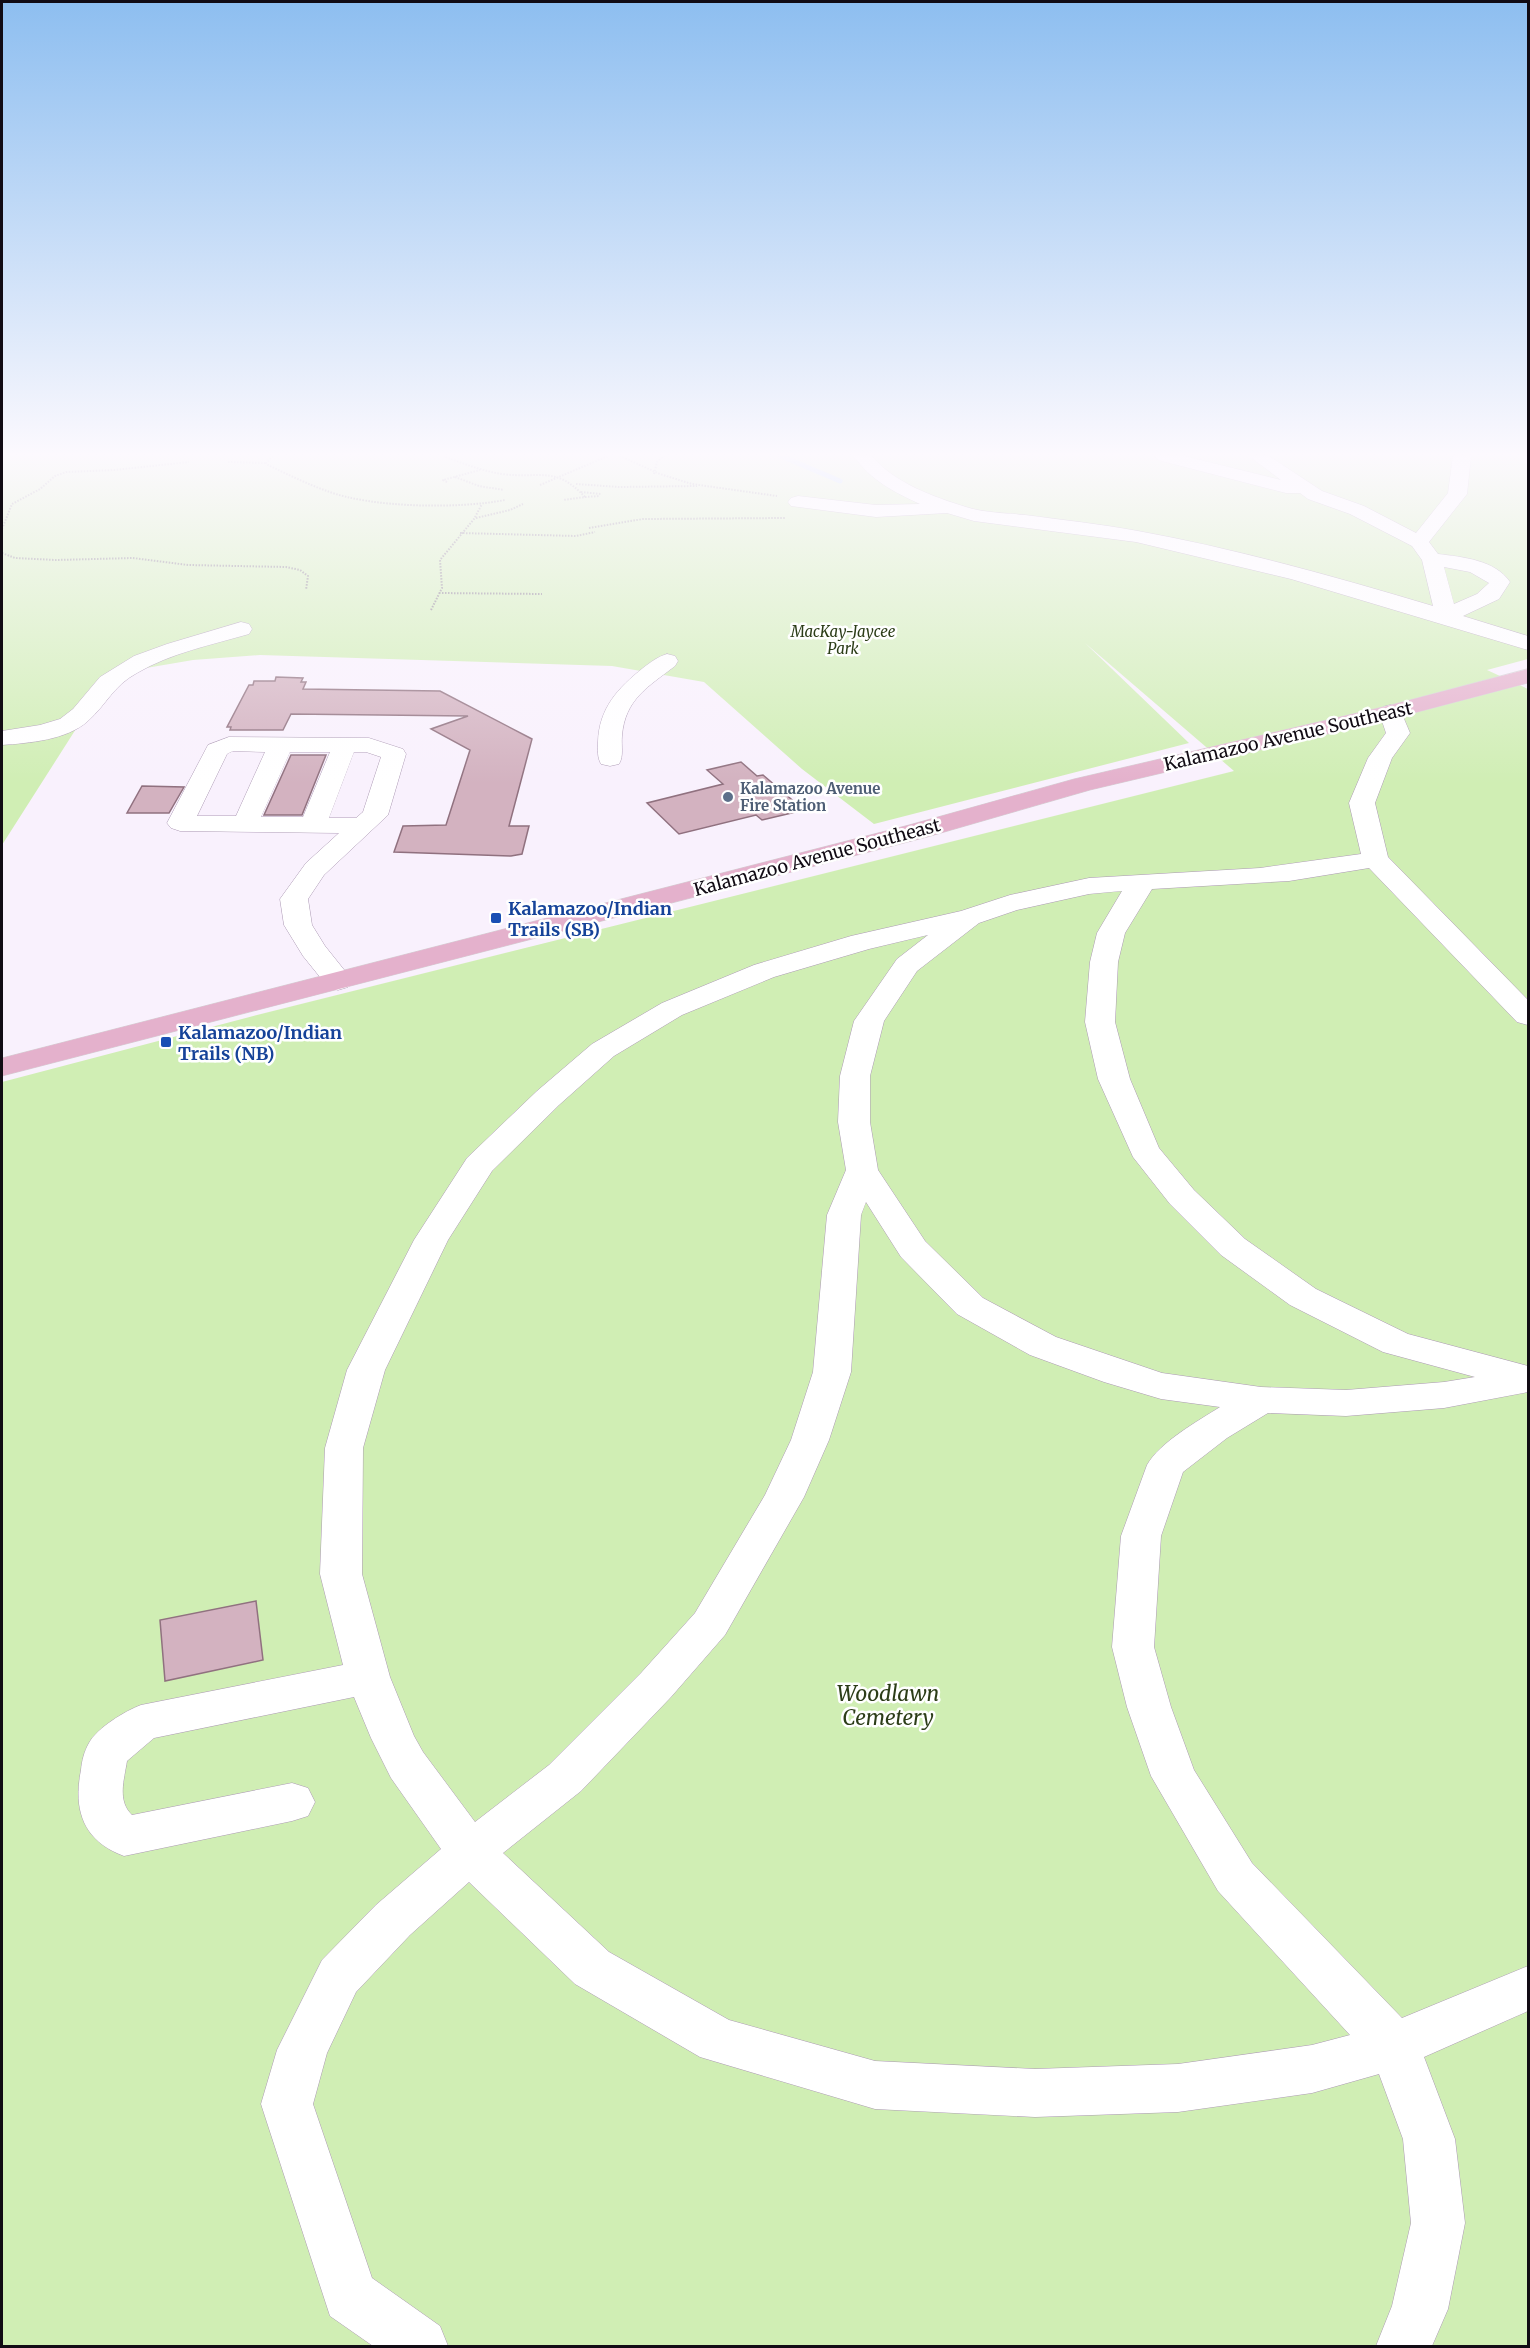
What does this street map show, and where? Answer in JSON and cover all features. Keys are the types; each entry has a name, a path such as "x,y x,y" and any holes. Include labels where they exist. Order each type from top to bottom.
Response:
{"main road":[{"name":"Kalamazoo Avenue Southeast","path":"2,1067 918,831 1083,784 1391,712 1528,676"}],"lane":[{"path":"1264,566 1446,616 1528,643"},
{"path":"1431,566 1446,616"},
{"path":"1446,616 1455,609 1482,600 1498,588 1500,582 1493,574 1470,566"},
{"path":"2,738 45,731 77,719 111,678 153,656 240,629"},
{"path":"610,759 609,736 614,710 629,691 667,661"},
{"path":"1391,712 1398,733 1380,758 1362,803 1375,859 1528,1016"},
{"path":"338,981 313,950 298,925 294,899 315,869 375,815 394,754 369,745 229,744 217,750 180,823 362,826"},
{"path":"246,824 281,744"},
{"path":"313,825 345,745"},
{"path":"1375,859 1292,874 1089,886 1010,903 969,916 861,942 764,971 672,1009 603,1050 548,1098 480,1165 431,1240 366,1370 344,1448 341,1574 368,1677 393,1738 407,1765 470,1852 592,1968 718,2040 875,2085 1035,2093 1178,2088 1312,2069 1394,2046 1528,1988"},
{"path":"1144,881 1131,898 1111,933 1104,962 1100,1022 1114,1079 1144,1150 1182,1197 1233,1247 1303,1297 1396,1343 1528,1379"},
{"path":"969,916 907,965 869,1022 855,1076 854,1122 862,1170 913,1249 970,1306 1043,1346 1117,1373 1161,1386 1261,1400 1346,1403 1444,1395 1528,1379"},
{"path":"420,2346 350,2296 287,2104 302,2050 339,1976 393,1920 470,1852 565,1778 656,1684 710,1624 784,1497 810,1440 832,1372 844,1215 862,1170"},
{"path":"1261,1400 1213,1429 1166,1465 1141,1536 1133,1647 1149,1707 1174,1776 1236,1878 1394,2046 1430,2139 1438,2223 1420,2309 1404,2346"},
{"path":"292,1802 124,1836 109,1825 99,1805 106,1753 141,1723 368,1677"}],"path":[{"path":"224,566 286,567 300,570 309,576 306,590"},
{"path":"431,610 442,585 440,566"},
{"path":"439,593 542,594"}],"green space":[{"name":"Woodlawn Cemetery","path":"2,566 1528,566 1528,659 1487,670 1528,689 1528,2346 2,2346 2,1082 261,1014 1234,771 1085,643 1189,743 874,824 802,769 704,682 612,666 260,655 193,660 111,674 2,845"}],"building":[{"path":"276,677 303,678 301,682 306,682 303,689 440,691 532,739 509,826 529,826 522,854 511,856 394,852 403,826 446,825 470,750 431,729 468,716 291,714 283,730 230,730 231,727 227,727 249,685 253,685 254,681 275,681"},
{"path":"291,755 326,755 302,815 264,815"},
{"name":"Kalamazoo Avenue Fire Station","path":"741,762 757,776 763,775 804,810 762,820 756,815 679,834 647,803 723,784 707,770"},
{"path":"142,786 184,787 169,813 127,813"},
{"path":"256,1601 263,1660 165,1681 160,1620"}],"place":[{"name":"Kalamazoo Avenue Fire Station","path":"728,797"},
{"name":"Kalamazoo/Indian Trails (SB)","path":"496,918"},
{"name":"Kalamazoo/Indian Trails (NB)","path":"166,1042"}],"park label":[{"name":"MacKay-Jaycee Park","path":"843,640"}]}
